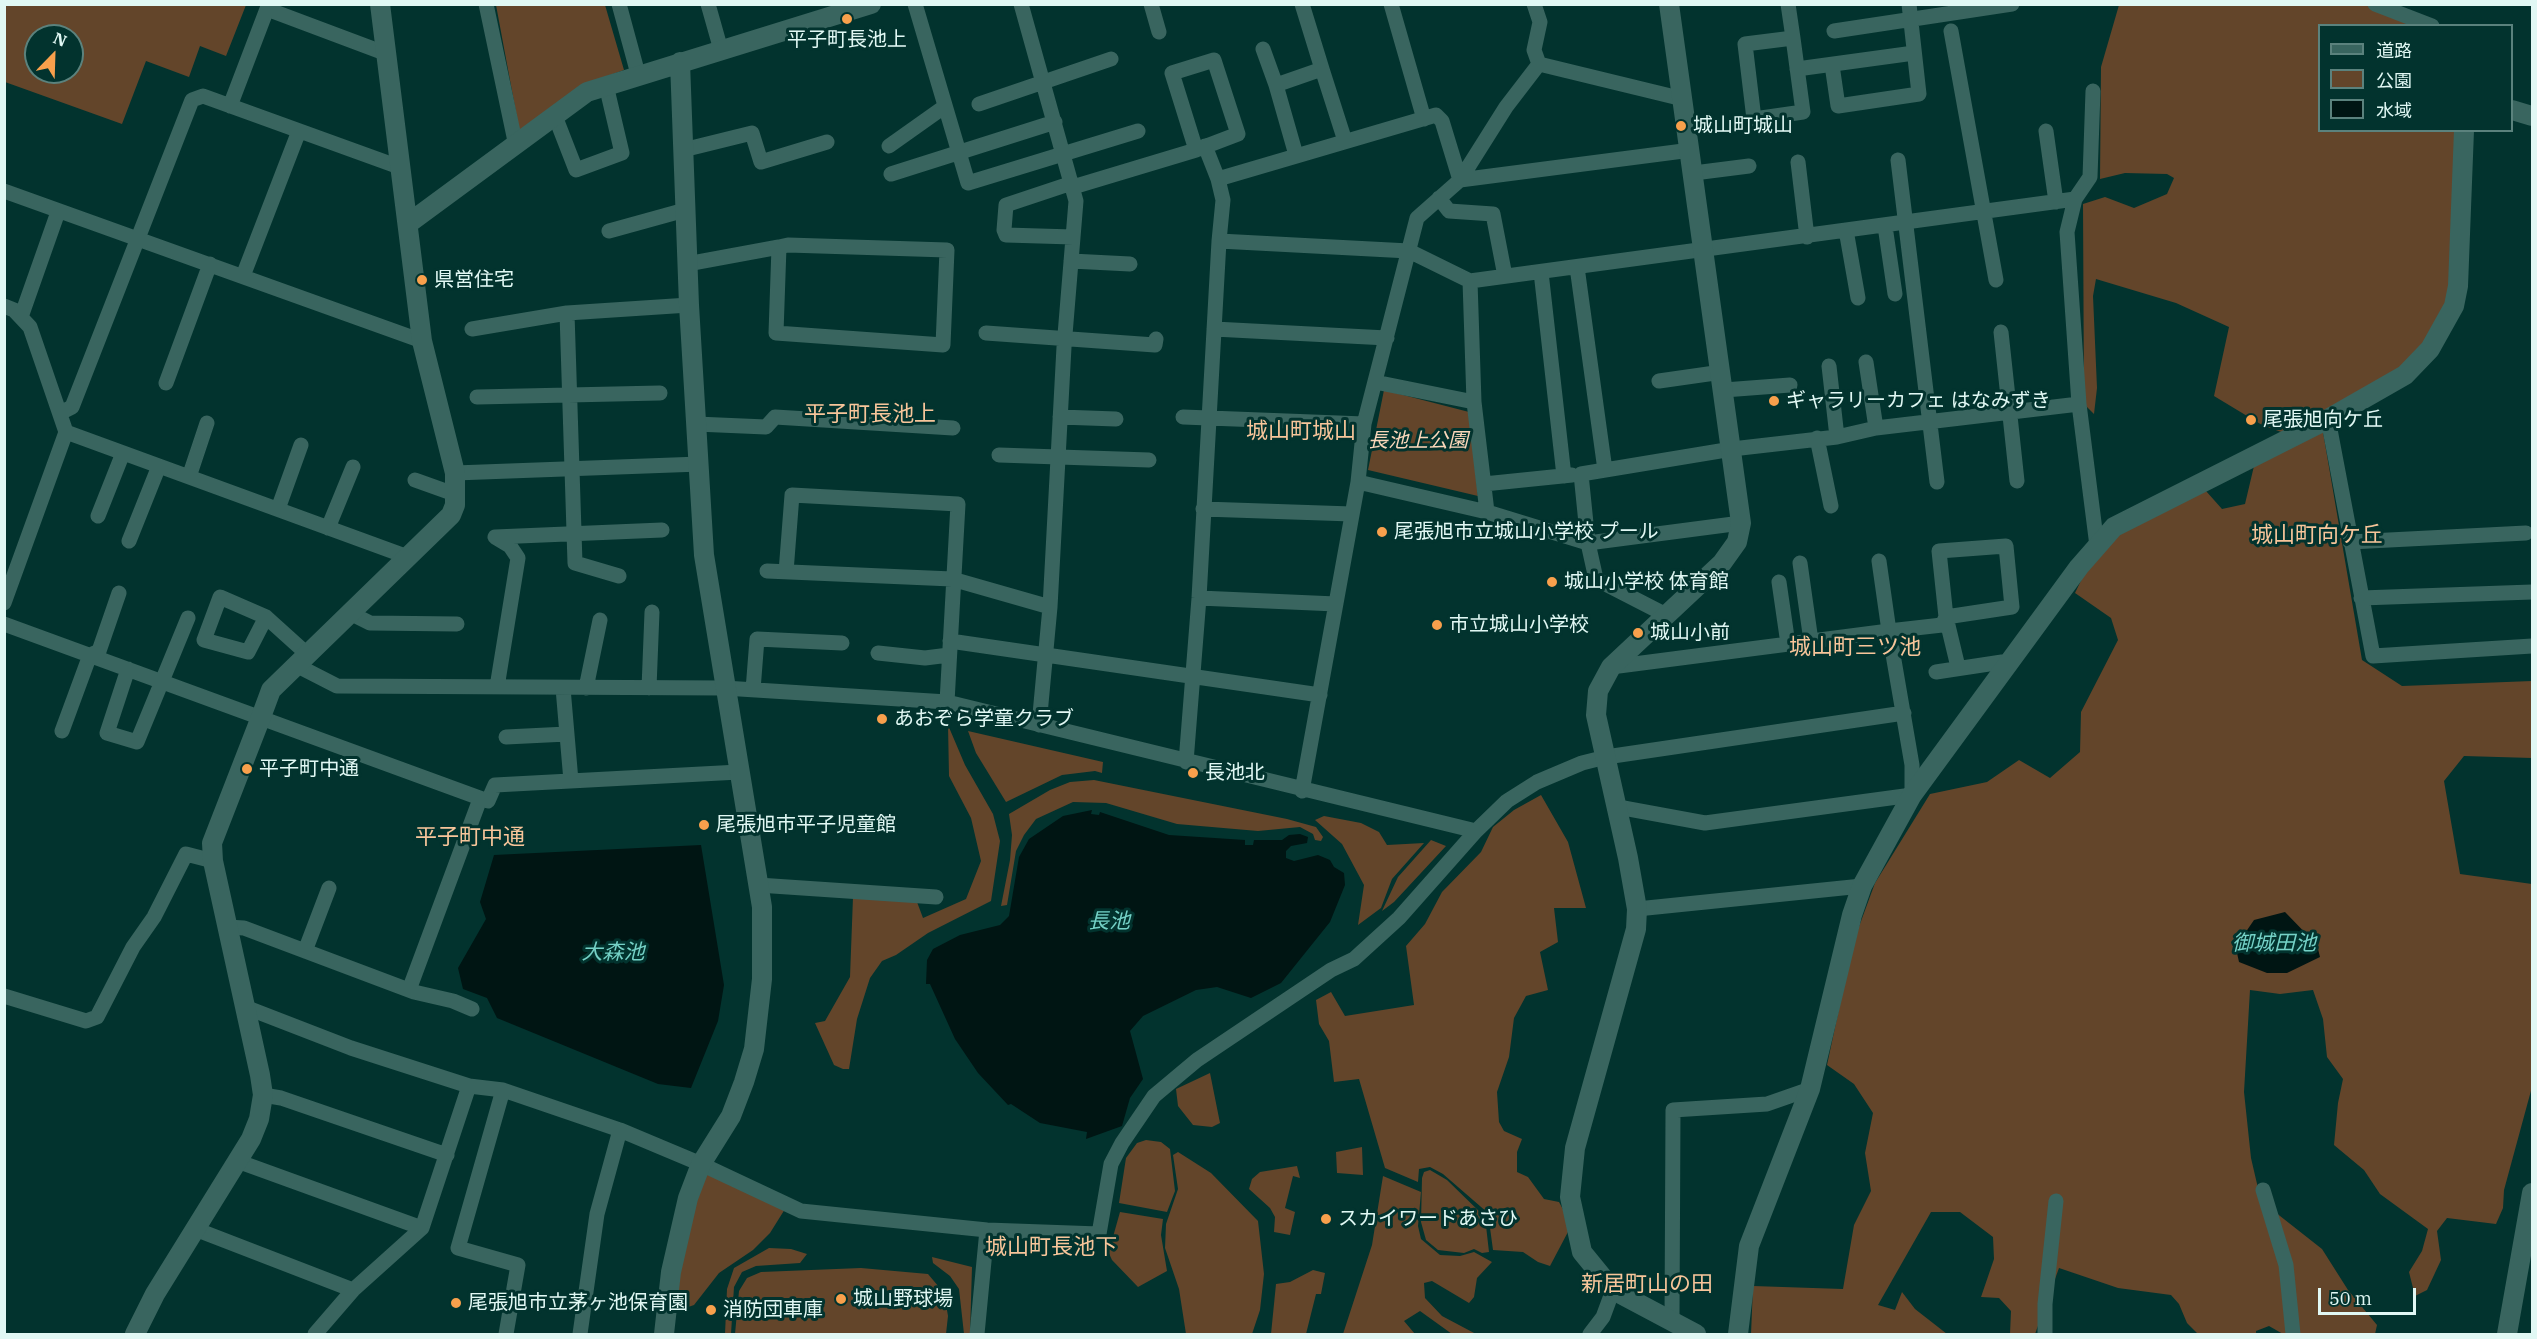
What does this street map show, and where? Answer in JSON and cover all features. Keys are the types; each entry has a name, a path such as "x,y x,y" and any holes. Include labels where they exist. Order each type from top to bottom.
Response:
{"street":[{"path":"135,1335 155,1294 251,1139 259,1119 262,1095 213,861 212,843 272,690 451,515 457,495 455,473 422,341 410,223 380,4"},
{"path":"486,4 516,146"},
{"path":"619,4 638,74"},
{"path":"708,4 721,50"},
{"path":"410,223 587,92 638,74 871,4"},
{"path":"915,4 968,183 1138,131"},
{"path":"1021,4 1076,201 1065,338 1050,606 1039,725"},
{"path":"1151,4 1160,32"},
{"path":"1302,4 1345,141"},
{"path":"1391,4 1424,119"},
{"path":"1534,4 1539,22 1534,50 1539,64"},
{"path":"1669,4 1741,523 1737,542 1722,563 1611,667 1601,682 1596,715 1618,807 1637,909 1636,929 1575,1148 1570,1197 1581,1252 1612,1290 1696,1335"},
{"path":"1788,4 1793,38 1803,112 1754,119 1745,44 1793,38"},
{"path":"1834,32 1910,11 2013,4"},
{"path":"2375,4 2427,24"},
{"path":"230,106 267,9 387,54"},
{"path":"1833,65 1838,106 1919,94 1910,11"},
{"path":"1951,31 1996,280"},
{"path":"1263,49 1296,155"},
{"path":"1797,69 1914,53"},
{"path":"979,104 1111,59"},
{"path":"1073,237 1006,235 1004,230 1006,205 1200,148 1238,134 1214,60 1172,73 1200,148 1218,179 1223,200 1194,675 1186,762"},
{"path":"664,1335 671,1272 688,1198 701,1164 731,1116 754,1049 760,1016 762,979 762,907 724,688 704,555 687,264 680,62"},
{"path":"1539,64 1683,99"},
{"path":"1302,791 1358,482 1364,424 1417,218 1460,180 1506,107 1539,64"},
{"path":"1276,85 1322,69"},
{"path":"555,116 576,170 622,153 606,85"},
{"path":"2093,91 2090,177 2075,199 2067,232 2079,404 2097,546"},
{"path":"60,413 72,407 136,237 192,100 203,96 402,168"},
{"path":"890,146 944,107"},
{"path":"2513,111 2532,116"},
{"path":"1218,179 1436,115 1439,117 1460,180"},
{"path":"891,174 1055,122"},
{"path":"243,276 299,131"},
{"path":"2046,131 2056,202"},
{"path":"683,150 752,132 761,162 827,142"},
{"path":"1738,1335 1749,1246 1810,1089 1849,925 1862,886 1912,795 2097,546 2114,527 2328,419 2405,375 2430,349 2454,306 2458,286 2464,132"},
{"path":"1460,180 1691,150"},
{"path":"1898,160 1937,482"},
{"path":"1798,162 1807,237"},
{"path":"1694,173 1749,166"},
{"path":"4,191 422,341"},
{"path":"1439,198 1449,211 1493,214 1505,276"},
{"path":"1219,240 1409,251 1470,281 2075,199"},
{"path":"609,231 685,210"},
{"path":"21,317 58,212"},
{"path":"1885,225 1895,294"},
{"path":"1846,230 1858,298"},
{"path":"687,264 779,247 947,250 943,345 776,333 779,247"},
{"path":"1071,261 1130,264"},
{"path":"166,383 210,264"},
{"path":"1577,267 1605,470"},
{"path":"1541,272 1564,476"},
{"path":"1470,281 1474,402 1487,512"},
{"path":"472,329 567,314 689,305"},
{"path":"4,306 14,310 30,327 66,432 4,603"},
{"path":"567,314 575,563 619,576"},
{"path":"1214,329 1387,338"},
{"path":"2001,332 2018,481"},
{"path":"986,333 1155,345 1156,339"},
{"path":"1866,362 1876,428"},
{"path":"1829,366 1837,437"},
{"path":"1659,381 1723,381 1790,385"},
{"path":"1375,382 1474,402"},
{"path":"477,397 660,393"},
{"path":"1484,484 1581,474 1732,449 1837,437 1876,428 2010,414 2079,404"},
{"path":"696,424 766,427 775,417 953,428"},
{"path":"1060,417 1116,419"},
{"path":"1183,417 1364,424"},
{"path":"2328,419 2373,656 2532,646"},
{"path":"189,477 207,423"},
{"path":"66,432 408,557"},
{"path":"1817,438 1831,506"},
{"path":"278,509 301,445"},
{"path":"98,516 123,453"},
{"path":"999,455 1149,460"},
{"path":"455,473 700,464"},
{"path":"129,541 159,466"},
{"path":"328,528 353,467"},
{"path":"1581,474 1588,543 1596,579 1668,616"},
{"path":"415,480 457,495"},
{"path":"1358,482 1487,512 1588,543 1741,523"},
{"path":"786,572 792,495 958,504 952,579 947,702"},
{"path":"1203,509 1352,514"},
{"path":"497,687 518,558 510,546 495,537 662,530"},
{"path":"2350,542 2526,533"},
{"path":"1946,617 2012,607 2006,546 1939,551 1946,617 1958,667"},
{"path":"1879,561 1912,765 1912,795"},
{"path":"1800,563 1811,641"},
{"path":"766,571 952,579 1050,606"},
{"path":"1779,582 1788,644"},
{"path":"2361,598 2532,592"},
{"path":"62,730 90,655 99,651 119,593"},
{"path":"1199,598 1336,604"},
{"path":"649,688 652,612"},
{"path":"350,613 370,623 457,624"},
{"path":"266,617 302,659 337,687 724,688 947,702 1302,791 1476,831"},
{"path":"1611,667 1942,625 1946,617"},
{"path":"128,669 107,733 137,741 188,618"},
{"path":"586,688 600,620"},
{"path":"4,624 488,801 495,784 739,772"},
{"path":"753,690 757,639 842,643"},
{"path":"878,653 925,658 949,648 1046,654 1320,695"},
{"path":"1936,672 2002,662 2007,667"},
{"path":"563,688 571,781"},
{"path":"245,1007 351,1048 469,1086 504,1090 620,1131 701,1164 801,1211 987,1230 1099,1234 1111,1164 1122,1143 1154,1096 1197,1060 1331,970 1354,959 1399,918 1476,831 1507,801 1538,782 1582,763 1606,756 1904,713"},
{"path":"506,737 567,734"},
{"path":"1618,807 1705,823 1912,795"},
{"path":"409,990 480,799"},
{"path":"4,996 86,1021 97,1017 133,947 154,916 186,854 213,861"},
{"path":"758,885 936,897"},
{"path":"1637,909 1862,886"},
{"path":"305,951 329,888"},
{"path":"228,927 244,928 409,990 453,1001 472,1009"},
{"path":"315,1335 353,1290 423,1228 469,1086"},
{"path":"1672,1322 1673,1110 1767,1104 1810,1089"},
{"path":"504,1090 458,1248 518,1265 506,1335"},
{"path":"262,1095 281,1098 447,1155"},
{"path":"580,1335 597,1214 620,1131"},
{"path":"237,1161 423,1228"},
{"path":"2263,1190 2286,1265 2292,1335"},
{"path":"2507,1335 2532,1193"},
{"path":"2045,1335 2045,1304 2056,1201"},
{"path":"195,1229 353,1290"},
{"path":"977,1335 987,1230"},
{"path":"1590,1335 1603,1317 1612,1290"}],"green space":[{"path":"5,4 246,4 226,56 200,46 189,77 146,61 122,124 5,82"},
{"path":"496,5 605,5 624,70 583,85 520,134"},
{"path":"2119,5 2368,5 2423,24 2318,24 2318,132 2461,132 2457,286 2427,345 2401,369 2284,433 2262,425 2214,396 2229,327 2176,303 2096,279 2093,296 2097,388 2094,414 2084,404 2083,204 2105,197 2134,208 2167,194 2174,178 2167,174 2125,173 2100,179 2101,67"},
{"name":"長池上公園","path":"1384,390 1469,412 1478,496 1368,470"},
{"path":"2323,432 2362,660 2402,686 2532,681 2532,758 2464,756 2444,781 2460,874 2532,884 2532,1087 2504,1190 2503,1208 2496,1224 2447,1218 2437,1231 2441,1260 2427,1290 2415,1296 2409,1272 2422,1251 2428,1229 2380,1194 2364,1170 2334,1145 2343,1079 2327,1057 2323,1019 2313,990 2280,994 2250,990 2244,1092 2251,1158 2261,1201 2322,1249 2348,1290 2377,1325 2375,1334 2283,1334 2269,1326 2256,1331 2256,1334 2198,1334 2187,1323 2179,1304 2171,1295 2118,1288 2059,1268 2035,1334 2010,1334 2011,1311 1999,1298 1981,1297 1994,1259 1993,1237 1960,1212 1931,1212 1878,1305 1895,1310 1902,1292 1915,1309 1947,1334 1751,1334 1753,1286 1843,1289 1854,1225 1871,1191 1865,1153 1873,1113 1854,1084 1827,1065 1853,943 1875,883 1930,794 1987,782 2019,760 2050,778 2080,752 2081,712 2118,640 2111,618 2075,593 2092,558 2119,532 2206,491 2222,509 2245,504 2254,466"},
{"path":"948,725 965,765 993,814 1000,841 991,901 928,933 896,955 882,961 870,978 857,1019 849,1069 843,1069 834,1065 815,1023 825,1021 850,977 853,897 917,902 923,918 966,899 981,861 971,818 949,776"},
{"path":"968,731 1103,762 1102,773 1095,771 1062,775 1006,802 976,753"},
{"path":"1094,780 1287,819 1316,827 1323,837 1321,841 1315,840 1313,834 1300,827 1258,831 1177,824 1106,803 1073,802 1036,819 1024,835 1016,851 1007,905 1001,906 1010,860 1012,835 1009,814 1050,790 1070,782"},
{"path":"1541,795 1568,842 1586,908 1554,908 1558,942 1540,952 1548,990 1526,996 1514,1018 1509,1057 1497,1092 1499,1122 1504,1131 1522,1139 1517,1152 1517,1172 1528,1177 1544,1199 1559,1202 1567,1217 1569,1230 1550,1266 1538,1262 1523,1252 1493,1250 1488,1213 1443,1174 1430,1167 1419,1169 1418,1182 1385,1168 1359,1079 1334,1082 1329,1041 1319,1024 1316,1000 1331,992 1345,1016 1414,1005 1406,946 1425,924 1442,892 1481,852 1493,827 1514,810"},
{"path":"1324,816 1361,823 1379,832 1387,845 1424,843 1392,879 1381,908 1358,925 1364,885 1342,844 1315,820"},
{"path":"1431,840 1446,846 1394,902 1382,911 1398,877"},
{"path":"1210,1073 1220,1123 1212,1127 1193,1125 1178,1106 1176,1089"},
{"path":"1146,1140 1161,1142 1170,1149 1175,1191 1167,1212 1119,1203 1126,1158 1137,1143"},
{"path":"1362,1147 1363,1175 1337,1173 1336,1152"},
{"path":"1178,1152 1211,1173 1258,1221 1264,1274 1260,1310 1252,1334 1186,1334 1179,1289 1165,1248 1166,1224 1178,1189 1173,1155"},
{"path":"1297,1166 1300,1178 1293,1176 1285,1208 1295,1212 1290,1235 1274,1232 1275,1217 1270,1208 1249,1189 1252,1179 1260,1172"},
{"path":"1430,1170 1447,1180 1485,1217 1489,1252 1482,1253 1474,1249 1464,1253 1438,1250 1426,1240 1421,1222 1422,1178 1424,1172"},
{"path":"705,1173 785,1209 770,1233 753,1250 719,1273 694,1305 674,1312 680,1254"},
{"path":"1383,1176 1421,1192 1418,1226 1421,1239 1440,1255 1460,1256 1474,1252 1492,1262 1477,1278 1474,1297 1469,1303 1432,1281 1424,1283 1425,1298 1442,1316 1476,1334 1452,1334 1420,1311 1404,1321 1415,1334 1343,1334 1372,1245"},
{"path":"1120,1212 1163,1219 1161,1235 1167,1271 1138,1287 1112,1260 1106,1247 1111,1244"},
{"path":"769,1248 791,1249 807,1254 800,1263 756,1266 742,1272 734,1287 731,1334 725,1334 727,1289 734,1268"},
{"path":"932,1257 972,1267 970,1334 964,1334 959,1289 950,1276 933,1263"},
{"name":"城山野球場","path":"861,1268 928,1274 944,1293 948,1316 946,1334 735,1334 739,1291 747,1278 761,1272"},
{"path":"1313,1270 1325,1273 1321,1294 1316,1294 1306,1334 1271,1334 1276,1284 1290,1282"}],"water":[{"name":"長池","path":"1092,810 1091,814 1099,815 1100,812 1169,835 1245,840 1245,845 1253,845 1254,840 1282,840 1289,835 1300,834 1308,837 1307,843 1291,846 1286,851 1286,858 1294,861 1318,855 1330,860 1334,867 1344,873 1345,885 1330,922 1281,983 1251,998 1217,987 1196,990 1143,1016 1130,1031 1143,1079 1130,1098 1122,1126 1086,1139 1087,1132 1040,1123 1011,1104 1008,1105 978,1073 955,1039 930,984 926,984 927,960 933,949 960,935 1000,925 1009,916 1019,857 1029,839 1063,816"},
{"name":"大森池","path":"701,845 724,985 718,1021 691,1088 658,1084 497,1018 487,998 463,989 458,968 486,919 480,902 494,855"},
{"name":"御城田池","path":"2285,912 2317,945 2320,957 2287,973 2267,973 2239,962 2237,953 2241,939 2254,920"}],"place":[{"name":"平子町長池上","path":"847,19"},
{"name":"城山町城山","path":"1681,126"},
{"name":"県営住宅","path":"422,280"},
{"name":"ギャラリーカフェ はなみずき","path":"1774,401"},
{"name":"尾張旭向ケ丘","path":"2251,420"},
{"name":"尾張旭市立城山小学校 プール","path":"1382,532"},
{"name":"城山小学校 体育館","path":"1552,582"},
{"name":"市立城山小学校","path":"1437,625"},
{"name":"城山小前","path":"1638,633"},
{"name":"あおぞら学童クラブ","path":"882,719"},
{"name":"平子町中通","path":"247,769"},
{"name":"長池北","path":"1193,773"},
{"name":"尾張旭市平子児童館","path":"704,825"},
{"name":"スカイワードあさひ","path":"1326,1219"},
{"name":"城山野球場","path":"841,1299"},
{"name":"尾張旭市立茅ヶ池保育園","path":"456,1303"},
{"name":"消防団車庫","path":"711,1310"}],"district":[{"name":"平子町長池上","path":"870,415"},
{"name":"城山町城山","path":"1301,432"},
{"name":"城山町向ケ丘","path":"2317,536"},
{"name":"城山町三ツ池","path":"1855,648"},
{"name":"平子町中通","path":"470,838"},
{"name":"城山町長池下","path":"1051,1248"},
{"name":"新居町山の田","path":"1647,1285"}]}
